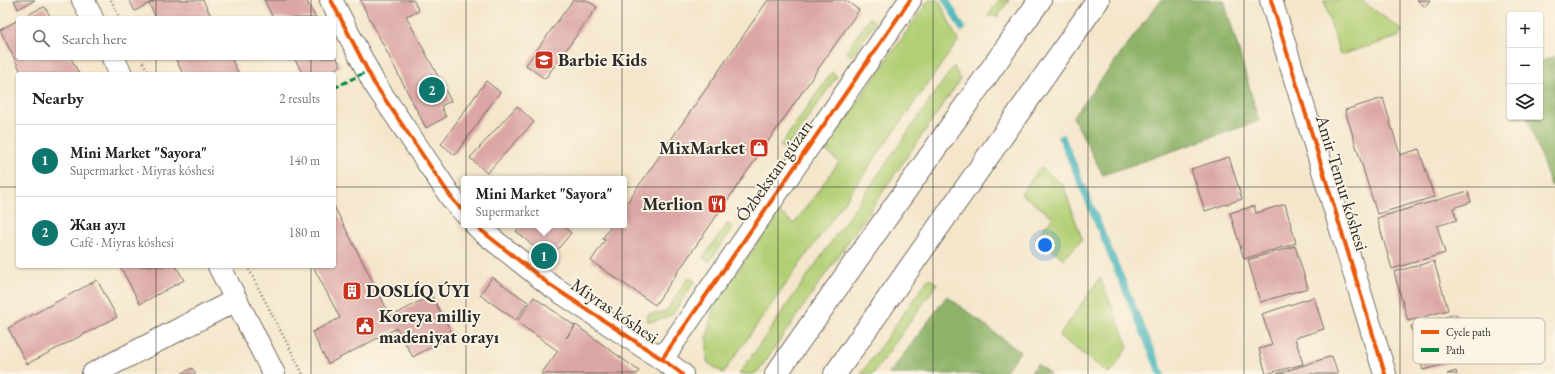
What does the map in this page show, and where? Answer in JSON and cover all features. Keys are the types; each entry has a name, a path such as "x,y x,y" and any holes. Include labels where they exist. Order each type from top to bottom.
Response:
{"street":[{"path":"83,0 91,16"},
{"path":"331,0 374,83 453,200 461,209"},
{"name":"Ózbekstan gúzarı","path":"662,359 910,0"},
{"path":"776,374 1040,0"},
{"path":"835,374 1098,0"},
{"name":"Amir Temur kóshesi","path":"1271,0 1385,374"},
{"path":"114,60 120,72"},
{"name":"Miyras kóshesi","path":"479,228 550,284 682,374"},
{"path":"220,268 274,374"},
{"path":"93,374 236,300"}],"path":[{"path":"111,0 119,16"},
{"path":"141,60 148,72"},
{"path":"248,268 303,374"}],"green space":[{"path":"929,0 939,0 958,41 723,373 707,362 707,337 713,306 779,212 794,224 839,162 824,149"},
{"path":"999,0 1009,0 998,16 988,16"},
{"path":"1161,0 1224,0 1259,121 1103,175 1073,117"},
{"path":"1324,0 1360,0 1402,30 1398,37 1340,55"},
{"path":"869,18 875,22 852,56 846,52"},
{"path":"1555,56 1555,185 1551,186 1528,120 1543,120 1543,61"},
{"path":"954,66 960,80 760,369 754,374 739,374"},
{"path":"832,72 837,76 786,150 780,146"},
{"path":"1040,167 1063,185 1082,239 1064,259 1036,237 1053,217 1021,194"},
{"path":"727,224 733,228 709,262 703,258"},
{"path":"689,277 695,281 672,315 655,321 647,321 648,314 666,311"},
{"path":"1100,278 1128,346 1110,374 1059,336"},
{"path":"928,279 937,284 873,374 861,374"},
{"path":"947,296 1020,352 1003,374 889,374"},
{"path":"1037,364 1050,374 1030,374"}],"building":[{"path":"14,0 35,0 18,9"},
{"path":"129,0 155,0 135,11"},
{"path":"157,0 203,0 211,16 155,16 149,4"},
{"path":"264,0 306,0 315,16 272,16"},
{"path":"360,0 413,0 419,11 406,16 451,101 441,106 446,117 426,128"},
{"path":"573,0 586,0 597,7 545,79 526,65"},
{"path":"768,0 845,0 859,10 655,305 591,261 605,240 602,239 610,228 627,228 627,203"},
{"path":"1417,0 1430,0 1425,7"},
{"path":"45,7 50,16 26,16"},
{"path":"16,21 16,60 72,60 78,72 21,72 0,30"},
{"path":"336,57 341,66 329,72 302,72 295,60 336,60"},
{"path":"176,60 232,60 238,72 182,72"},
{"path":"486,81 500,92 455,155 441,144"},
{"path":"1383,98 1400,155 1419,149 1434,197 1377,214 1345,110"},
{"path":"517,106 534,122 487,173 470,158"},
{"path":"1229,157 1242,199 1205,211 1191,169"},
{"path":"1468,191 1471,202 1453,208 1457,220 1437,226 1445,253 1392,269 1377,218"},
{"path":"1285,204 1296,243 1244,259 1230,213 1254,206 1256,213"},
{"name":"DOSLÍQ ÚYI","path":"336,210 391,317 431,295 453,335 413,357 397,328 328,364 312,332 340,318 314,268 336,268"},
{"path":"519,228 565,228 571,233 549,260 516,231"},
{"path":"1295,246 1308,288 1260,302 1248,260"},
{"path":"1434,261 1448,310 1419,318 1413,318 1413,320 1408,321 1394,272"},
{"path":"121,268 177,268 184,280 140,304"},
{"path":"492,277 528,302 516,320 480,295"},
{"path":"97,280 117,317 27,364 8,328"},
{"path":"534,297 575,326 566,338 576,325 639,371 637,374 541,374 558,351 517,322"},
{"path":"1314,297 1324,329 1295,338 1303,364 1266,374 1259,349 1272,345 1262,314"},
{"path":"1456,314 1457,318 1441,318"},
{"path":"1332,356 1338,374 1277,374"},
{"path":"1421,364 1446,364 1423,370"},
{"path":"192,368 196,374 181,374"},
{"path":"1456,371 1457,374 1447,374"}],"waterway":[{"path":"946,0 962,28"},
{"path":"1062,138 1161,374"}],"marked path":[{"path":"336,87 368,71"}],"cycle path":[{"path":"331,0 374,83 453,200 461,209"},
{"path":"662,359 910,0"},
{"path":"1271,0 1385,374"},
{"path":"479,228 550,285 662,359 682,374"}],"place":[{"name":"Barbie Kids","path":"544,60"},
{"name":"Жан аул","path":"432,90"},
{"name":"MixMarket","path":"759,148"},
{"name":"Merlion","path":"717,204"},
{"name":"Mini Market \"Sayora\"","path":"544,256"},
{"name":"DOSLÍQ ÚYI","path":"352,291"},
{"name":"Koreya milliy madeniyat orayı","path":"365,326"}]}
